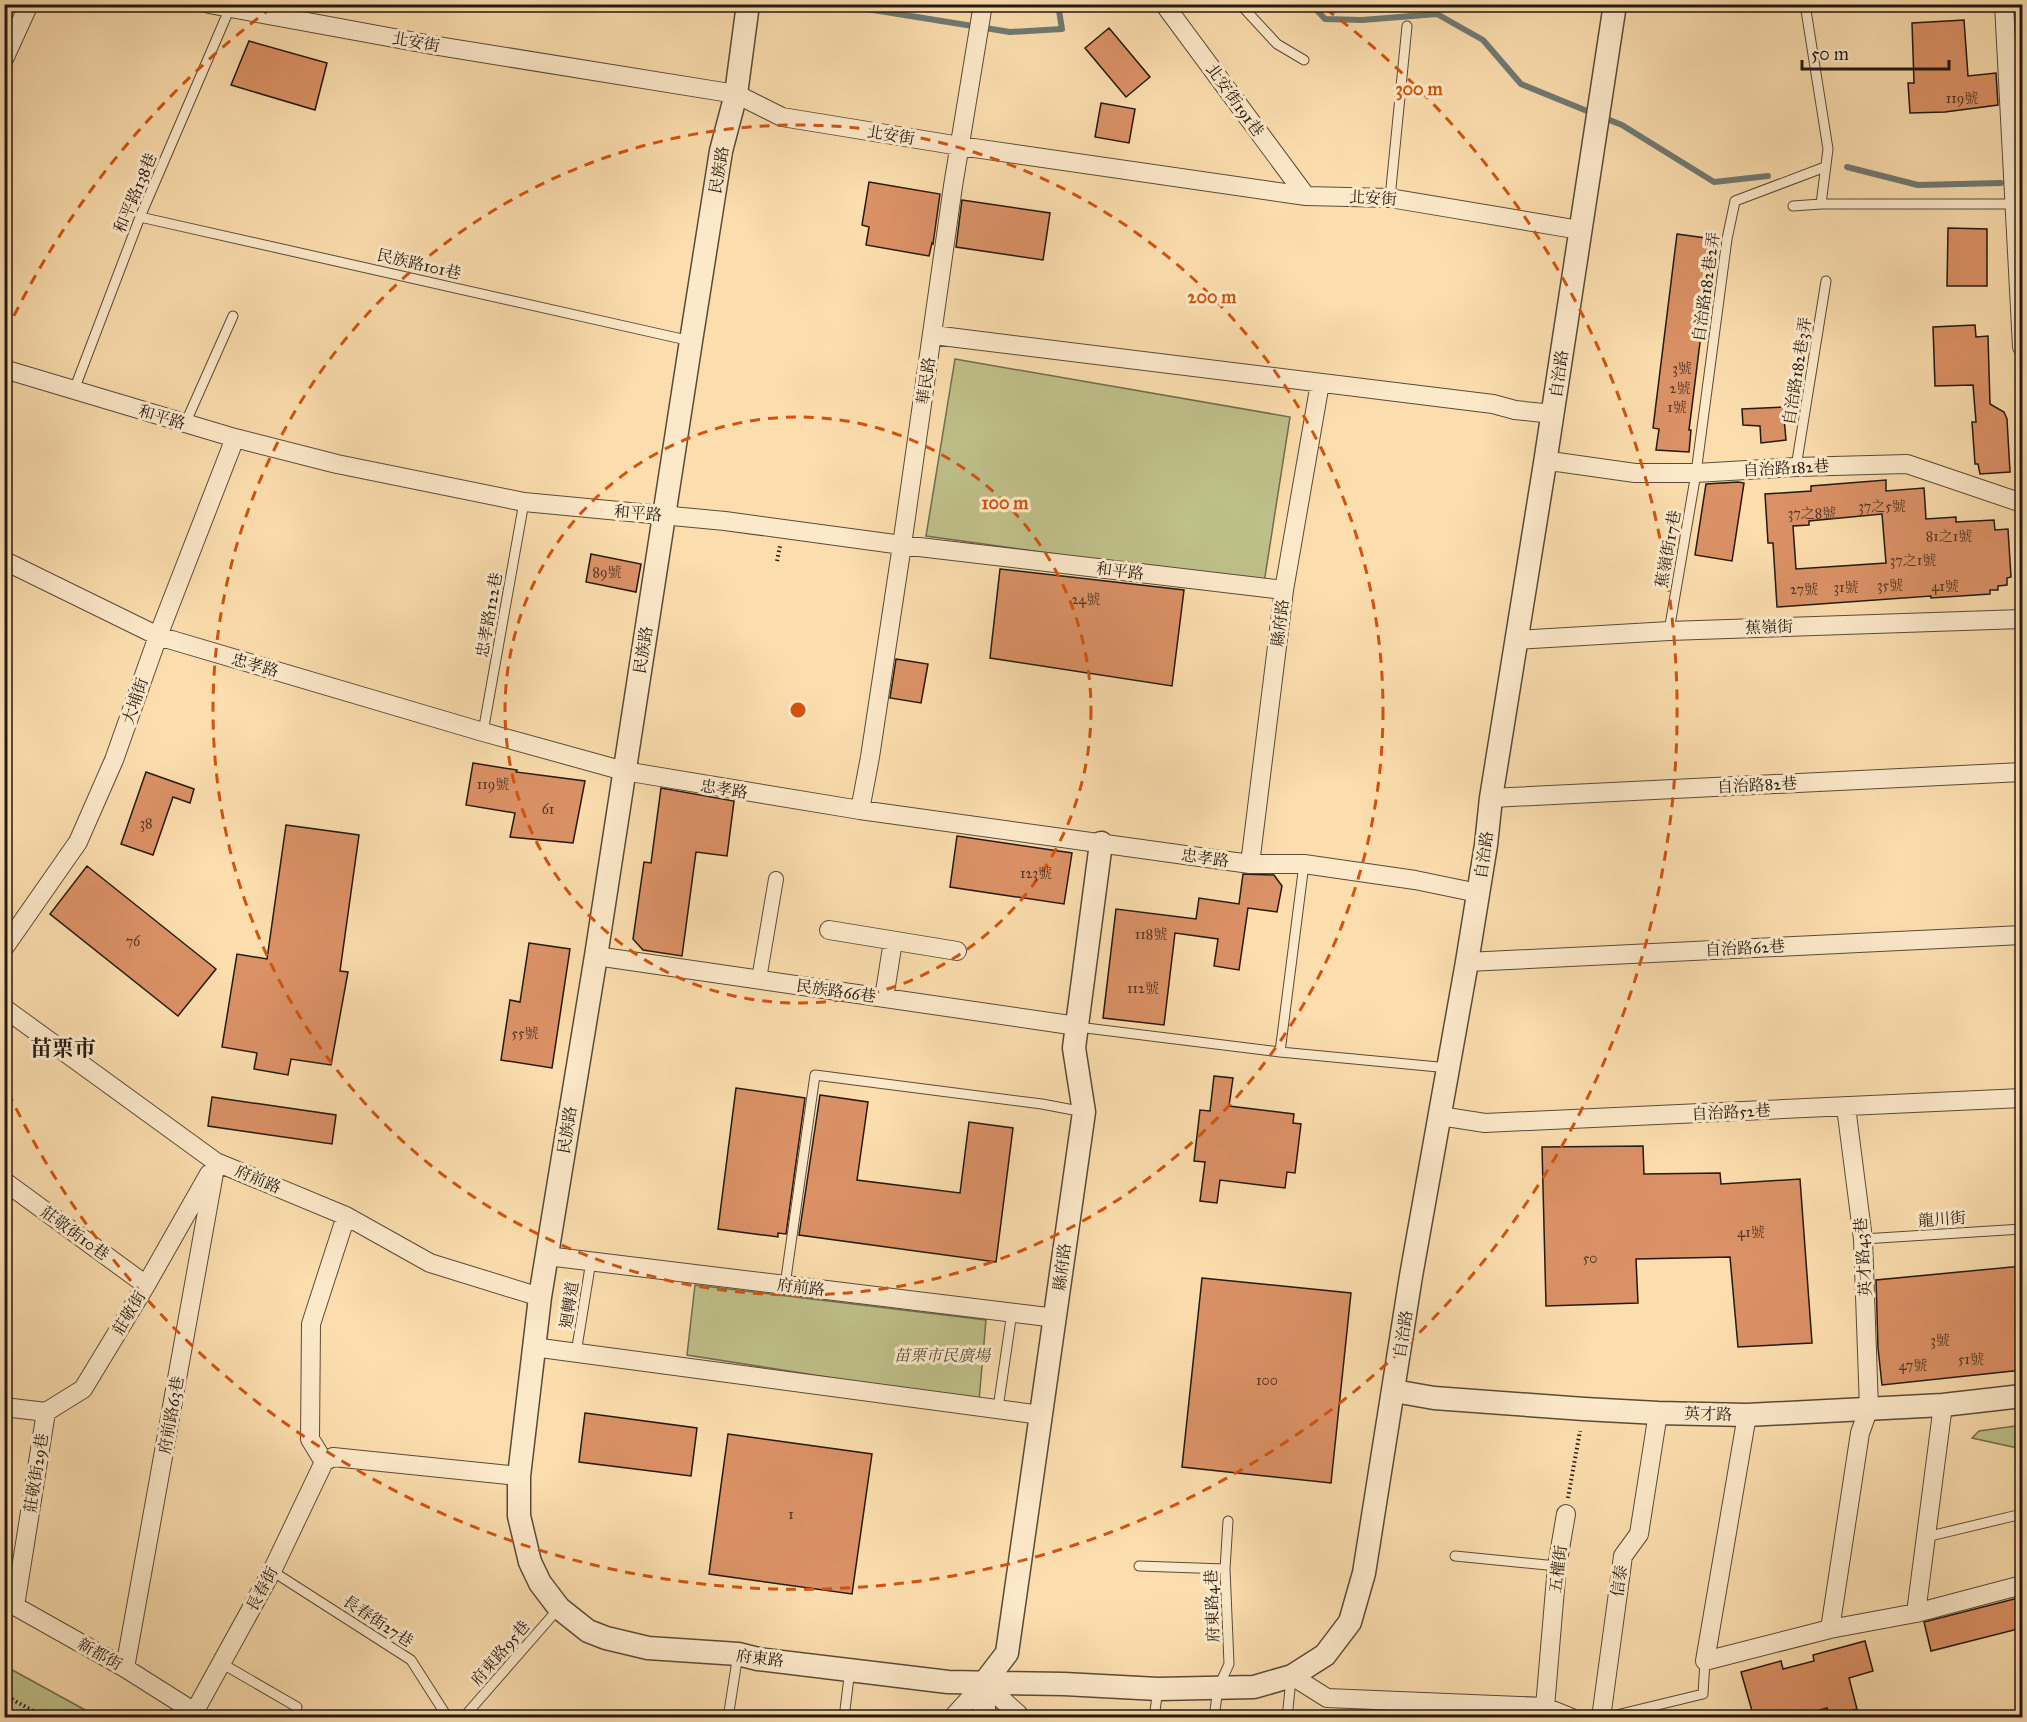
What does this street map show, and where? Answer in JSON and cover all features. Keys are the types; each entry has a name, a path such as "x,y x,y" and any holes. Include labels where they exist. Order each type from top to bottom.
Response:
{"street":[{"path":"4,59 29,4"},
{"name":"北安街","path":"209,4 229,10 299,13 736,94 782,117 960,146 1306,196 1390,198 1580,230"},
{"name":"民族路","path":"540,1297 596,956 721,151 736,94 748,4"},
{"name":"北安街191巷","path":"1164,4 1306,196"},
{"name":"自治路","path":"1292,1676 1325,1655 1350,1622 1364,1573 1412,1276 1467,962 1616,4"},
{"path":"2010,14 2015,204 2022,347"},
{"name":"華民路","path":"860,810 902,545 953,186 981,18"},
{"path":"933,335 1493,404 1515,411 1553,414"},
{"name":"和平路","path":"4,369 235,438 337,464 524,502 725,521 902,545 1284,590"},
{"name":"縣府路","path":"1250,864 1284,590 1320,383"},
{"name":"大埔街","path":"4,948 78,842 114,760 158,636 235,438"},
{"name":"自治路182巷","path":"1545,463 1557,462 1635,473 1696,473 1796,466 1907,464 2022,503"},
{"name":"忠孝路","path":"4,571 9,563 158,636 624,771 860,810 1250,864 1304,864 1415,880 1478,893"},
{"name":"蕉嶺街","path":"1516,640 1669,631 2022,619"},
{"name":"自治路82巷","path":"1491,798 2022,772"},
{"name":"縣府路","path":"984,1683 1007,1653 1056,1317 1084,1112 1074,1048 1101,843"},
{"path":"759,979 776,879"},
{"path":"829,930 957,951"},
{"name":"自治路62巷","path":"1467,962 2022,935"},
{"path":"884,998 893,941"},
{"name":"民族路66巷","path":"596,956 1077,1026"},
{"name":"府前路","path":"4,1008 216,1162 345,1216 430,1263 540,1297"},
{"name":"自治路52巷","path":"1440,1116 1485,1123 2022,1098"},
{"name":"英才路43巷","path":"1846,1107 1863,1239 1869,1408"},
{"name":"莊敬街","path":"46,1412 83,1389 216,1162"},
{"name":"府前路63巷","path":"125,1668 216,1162"},
{"name":"莊敬街10巷","path":"4,1181 146,1285"},
{"path":"345,1216 311,1324 310,1439 324,1462 333,1457 519,1476"},
{"name":"府前路","path":"547,1256 1056,1317"},
{"name":"府東路","path":"540,1297 519,1476 519,1516 530,1562 540,1583 559,1608 588,1631 606,1638 648,1648 738,1654 758,1659 948,1682 1064,1684 1158,1689 1218,1688 1254,1687 1292,1676"},
{"path":"533,1347 1041,1415"},
{"name":"英才路","path":"1394,1391 1434,1398 1658,1413 1748,1415 1943,1405 2022,1395"},
{"path":"1916,1613 1943,1405"},
{"path":"4,1407 46,1412"},
{"path":"1830,1629 1860,1432 1869,1408"},
{"name":"莊敬街29巷","path":"10,1603 46,1412"},
{"name":"信泰","path":"1603,1718 1623,1556 1639,1534 1658,1413"},
{"path":"1748,1415 1704,1660 1830,1629 1916,1613 2022,1585"},
{"name":"長春街","path":"192,1714 272,1571 324,1462"},
{"name":"五權街","path":"1545,1707 1557,1566 1566,1514"},
{"name":"新都街","path":"10,1603 125,1668 192,1714"},
{"path":"1292,1676 1327,1698 1545,1707 1567,1717"},
{"path":"952,1718 984,1683"},
{"path":"974,1718 984,1683"},
{"path":"984,1683 984,1718"},
{"path":"984,1683 993,1718"},
{"path":"984,1683 1018,1714 1018,1718"}],"lane":[{"path":"1240,4 1277,44 1304,60"},
{"path":"1805,4 1828,149 1821,204"},
{"name":"和平路138巷","path":"74,390 140,217 229,10"},
{"path":"1390,198 1407,26"},
{"name":"自治路182巷2弄","path":"1696,473 1727,239 1735,201 1825,167"},
{"path":"1793,206 2015,204"},
{"name":"民族路101巷","path":"140,217 691,341"},
{"name":"自治路182巷3弄","path":"1796,466 1826,281"},
{"path":"185,424 233,316"},
{"name":"蕉嶺街17巷","path":"1669,631 1696,473"},
{"name":"忠孝路122巷","path":"483,732 524,502"},
{"path":"1280,1052 1304,864"},
{"path":"1077,1026 1280,1052 1449,1068"},
{"path":"785,1285 815,1075 1042,1104 1084,1112"},
{"name":"龍川街","path":"1863,1239 2022,1229"},
{"name":"迴轉道","path":"576,1353 591,1262"},
{"path":"998,1408 1012,1312"},
{"path":"1926,1537 2022,1514"},
{"name":"府東路4巷","path":"1214,1718 1218,1688 1229,1664 1225,1569 1228,1521"},
{"path":"1455,1557 1557,1566"},
{"path":"1139,1566 1225,1569"},
{"name":"長春街27巷","path":"272,1571 411,1660 448,1718"},
{"name":"府東路95巷","path":"463,1718 559,1608"},
{"path":"728,1718 738,1654"},
{"path":"1603,1718 1703,1694 1704,1660"},
{"path":"221,1663 297,1707"},
{"path":"844,1718 850,1669"},
{"path":"1287,1718 1292,1676"},
{"path":"1154,1718 1158,1689"}],"path":[{"path":"777,561 781,539"},
{"path":"1566,1514 1580,1431"},
{"path":"4,1695 46,1718"}],"green space":[{"path":"955,359 1290,417 1264,583 926,536"},
{"name":"苗栗市民廣場","path":"695,1285 986,1320 979,1401 687,1355"},
{"path":"2022,1425 2022,1449 1972,1438 1979,1431"},
{"path":"5,1666 98,1717 5,1717"}],"building":[{"path":"1964,20 1968,76 1996,73 1998,105 1945,112 1910,113 1908,83 1914,83 1912,23"},
{"path":"1109,28 1150,77 1126,97 1085,48"},
{"path":"249,41 327,63 315,110 231,85"},
{"path":"1101,103 1135,109 1129,143 1095,137"},
{"path":"869,182 940,194 933,244 929,256 866,245 869,227 862,225"},
{"path":"962,200 1050,213 1043,260 956,247"},
{"path":"1948,228 1987,229 1987,286 1947,286"},
{"path":"1677,234 1713,239 1689,430 1691,430 1689,452 1656,450 1659,429 1653,428"},
{"path":"1975,325 1976,337 1988,336 1990,404 2004,412 2007,419 2010,472 1980,474 1978,464 1975,464 1972,422 1976,422 1973,385 1935,386 1933,327"},
{"path":"1783,407 1786,440 1761,443 1760,426 1743,425 1742,409"},
{"path":"1886,480 1886,491 1924,488 1926,519 1956,517 1956,522 1994,520 1995,530 2008,529 2011,577 2007,578 2007,585 1998,586 1998,590 1990,590 1990,594 1777,607 1773,543 1768,543 1765,494 1811,491 1811,486","holes":["1882,514 1886,563 1796,569 1793,526 1809,525 1809,521"]},
{"path":"1744,483 1732,561 1695,555 1706,484"},
{"path":"591,554 641,564 636,592 586,582"},
{"path":"1000,569 1184,590 1172,686 990,658"},
{"path":"896,659 928,664 921,703 890,698"},
{"path":"473,763 517,770 516,772 585,781 573,843 510,837 515,813 466,805"},
{"path":"146,772 194,789 190,803 173,797 153,855 121,844"},
{"path":"661,788 734,801 727,856 696,852 682,956 643,950 633,939 644,862 651,863"},
{"path":"286,825 359,835 340,971 348,972 331,1065 291,1059 288,1075 254,1069 257,1053 222,1047 237,954 267,959"},
{"path":"957,836 1072,853 1064,904 950,887"},
{"path":"87,866 216,969 178,1016 50,914"},
{"path":"1243,874 1274,875 1282,886 1277,912 1248,908 1239,970 1214,966 1218,939 1175,933 1164,1025 1103,1018 1116,909 1196,919 1199,898 1239,904"},
{"path":"529,943 570,949 552,1068 501,1060 510,1000 520,1002"},
{"path":"1214,1076 1233,1078 1229,1106 1294,1114 1293,1123 1301,1124 1295,1173 1287,1172 1285,1188 1220,1180 1217,1203 1200,1201 1205,1162 1194,1161 1200,1110 1210,1111"},
{"path":"736,1088 805,1098 786,1234 778,1233 778,1237 718,1229"},
{"path":"820,1095 868,1102 857,1180 960,1193 969,1122 1013,1128 996,1262 799,1235"},
{"path":"212,1097 336,1115 332,1144 208,1126"},
{"path":"1643,1146 1644,1174 1720,1173 1721,1184 1800,1179 1812,1343 1738,1347 1730,1257 1636,1259 1638,1303 1546,1306 1542,1147"},
{"path":"2022,1266 2022,1370 1882,1385 1878,1348 1876,1280"},
{"path":"1202,1278 1351,1293 1331,1483 1182,1467"},
{"path":"585,1413 697,1428 691,1476 579,1462"},
{"path":"728,1434 872,1454 852,1594 709,1574"},
{"path":"2022,1597 2022,1628 1931,1651 1924,1622"},
{"path":"1865,1641 1873,1671 1849,1678 1857,1709 1829,1717 1827,1708 1791,1718 1754,1718 1741,1672 1781,1661 1783,1669 1814,1661 1813,1655"}],"waterway":[{"path":"842,5 1010,32 1062,29 1058,4"},
{"path":"1311,4 1325,19 1362,20 1437,14 1483,40 1521,84 1592,113"},
{"path":"1602,117 1622,125 1714,182 1768,176"},
{"path":"1847,167 1918,185 2001,183"}],"railway":[{"path":"4,1714 10,1718"}],"district":[{"name":"苗栗市","path":"63,1048"}]}
